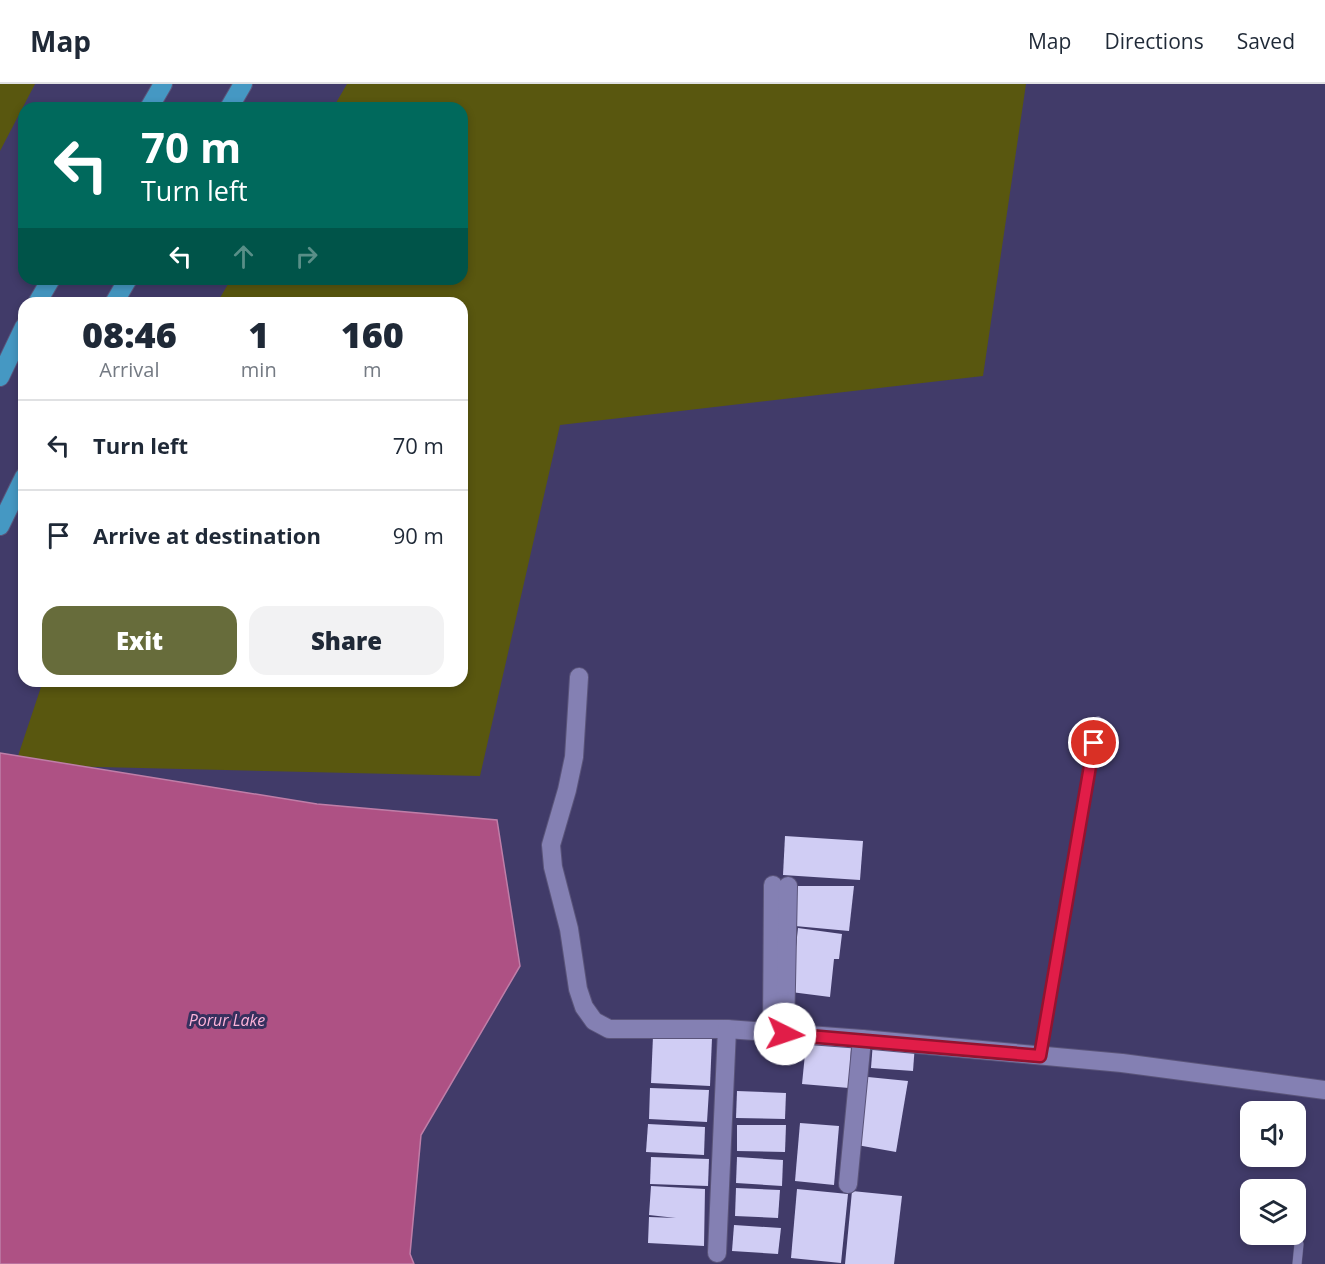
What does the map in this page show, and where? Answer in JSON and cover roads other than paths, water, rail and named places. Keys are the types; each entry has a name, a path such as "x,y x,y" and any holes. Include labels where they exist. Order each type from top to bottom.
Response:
{"highway":[{"path":"152,102 163,84"},
{"path":"232,102 243,84"},
{"path":"0,377 18,340"},
{"path":"0,526 18,489"}],"street":[{"path":"579,677 574,757 551,845 553,867 569,929 578,989 584,1007 594,1021 609,1029 727,1029 1122,1063 1325,1090"},
{"path":"779,1033 781,886"},
{"path":"717,1253 727,1029"},
{"path":"848,1184 862,1039"}],"lane":[{"path":"1040,1056 1098,721"},
{"path":"1298,1264 1299,1245"}],"water":[{"name":"Porur Lake","path":"0,753 317,804 497,820 520,966 421,1135 410,1254 414,1264 0,1264"}]}
